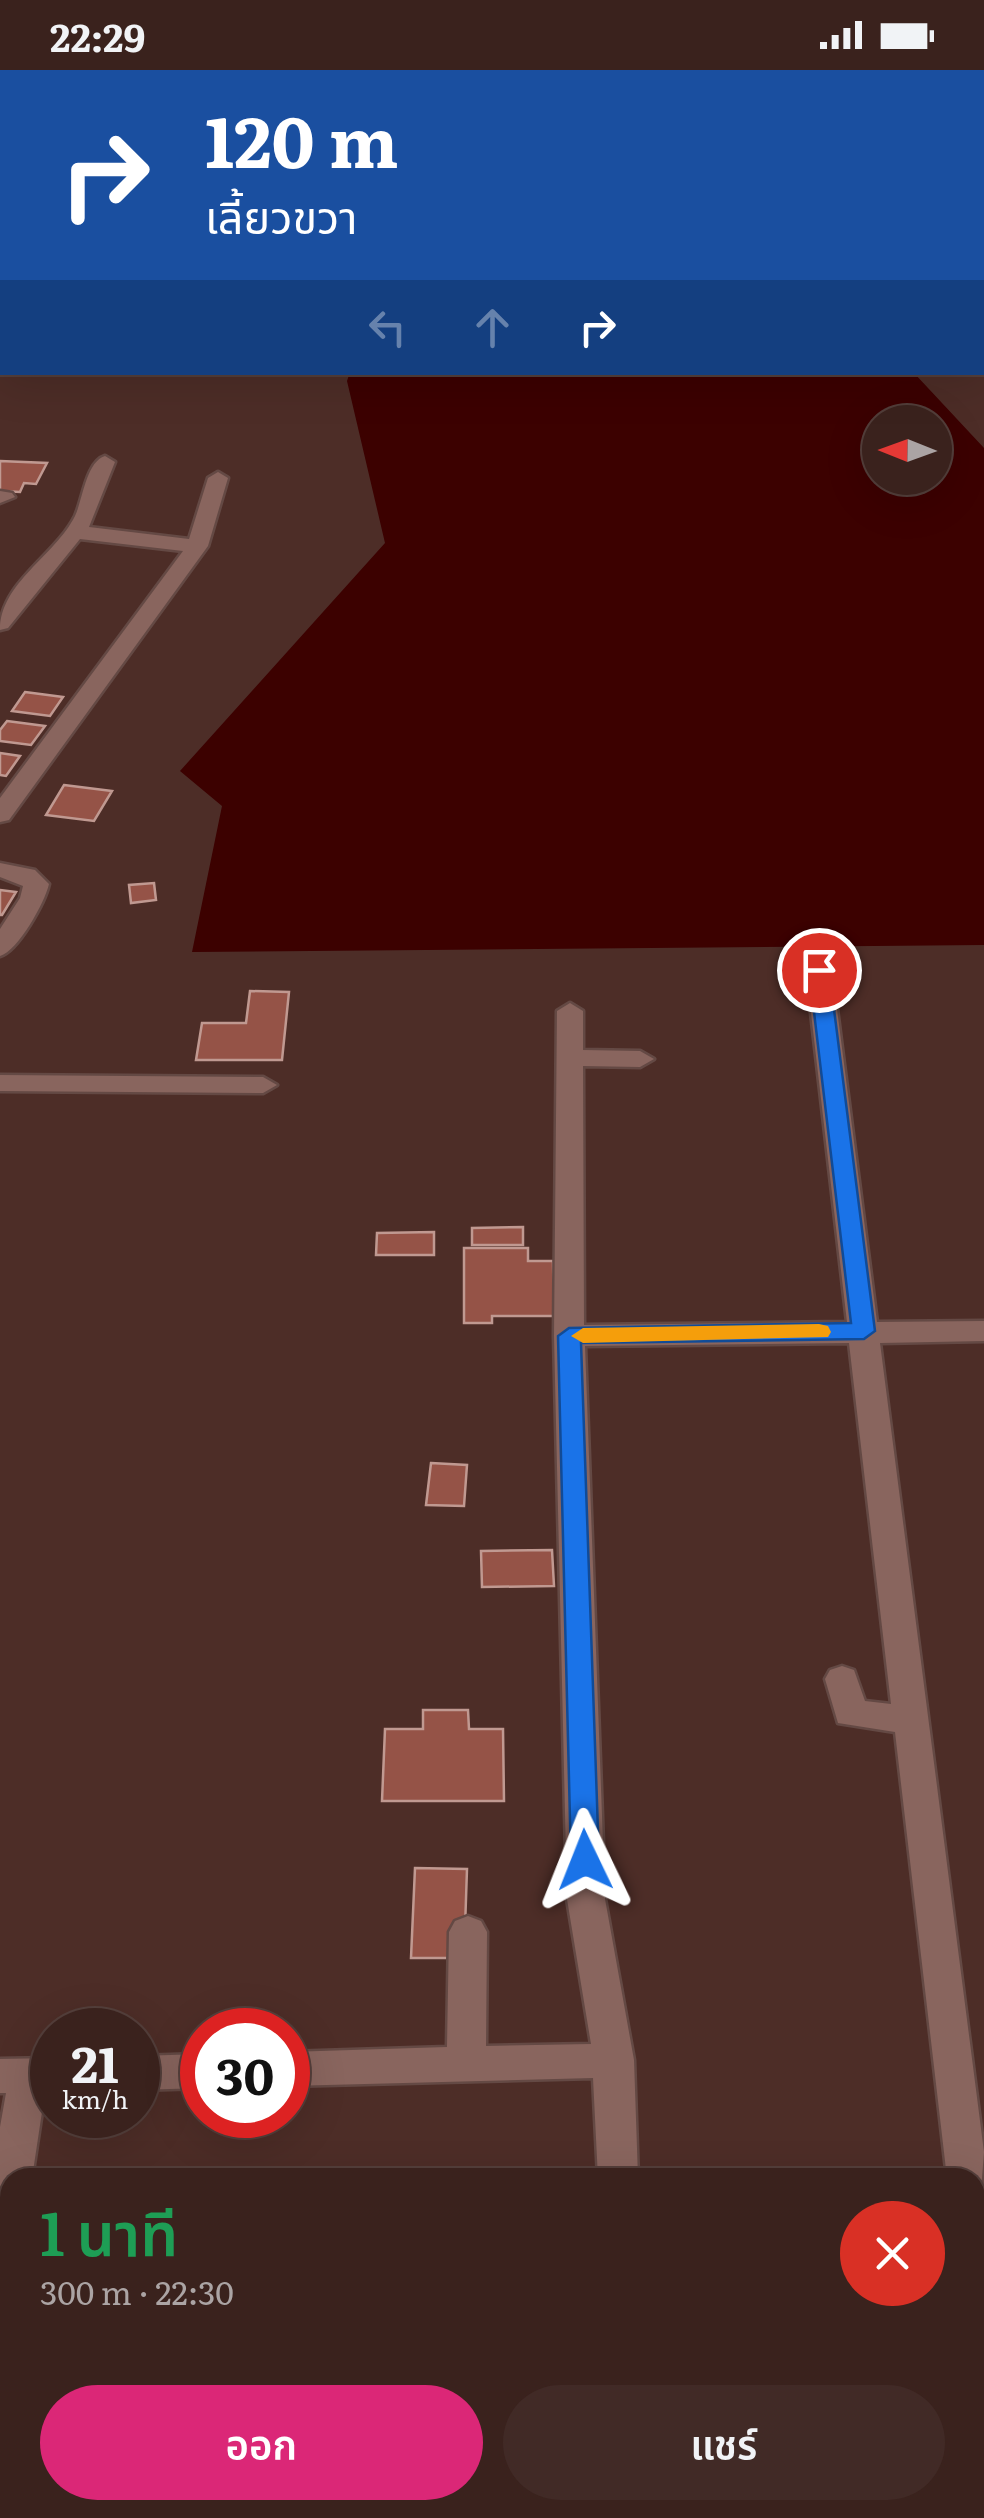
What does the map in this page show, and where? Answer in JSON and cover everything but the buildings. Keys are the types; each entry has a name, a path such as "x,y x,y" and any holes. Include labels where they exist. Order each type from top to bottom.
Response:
{"street":[{"path":"0,623 84,520 105,462"},
{"path":"0,815 198,546 218,478"},
{"path":"75,532 198,546"},
{"path":"0,870 26,875 36,884 32,898 0,948"},
{"path":"819,970 966,2168"},
{"path":"570,1010 569,1336 586,1898 604,1973 614,2060 618,2168"},
{"path":"570,1058 640,1059"},
{"path":"0,1083 263,1085"},
{"path":"569,1336 984,1332"},
{"path":"842,1678 850,1712 910,1720"},
{"path":"466,2063 468,1932"},
{"path":"310,2068 614,2060"},
{"path":"13,2168 27,2076"}],"shaded area":[{"path":"349,375 916,375 944,405 862,405 862,495 952,495 952,414 984,448 984,945 192,952 222,806 180,771 385,543 347,381"}],"slow traffic":[{"path":"583,1336 819,1332"}],"route":[{"path":"585,1860 569,1336 864,1331 819,970"}]}
